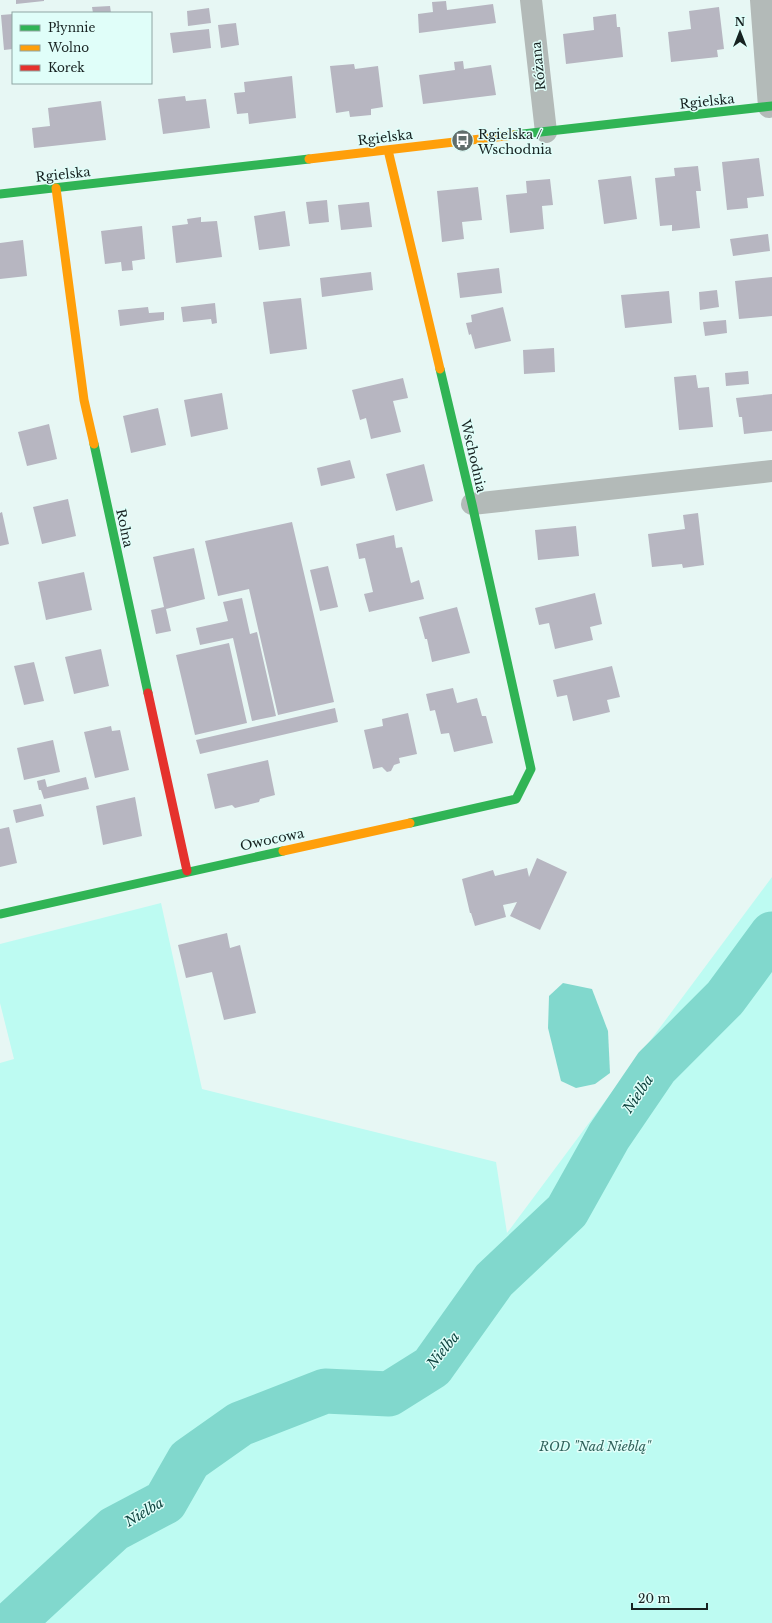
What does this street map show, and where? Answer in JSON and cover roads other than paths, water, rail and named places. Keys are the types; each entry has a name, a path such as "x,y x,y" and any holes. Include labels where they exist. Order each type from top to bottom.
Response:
{"street":[{"name":"Różana","path":"531,0 546,132"},
{"path":"761,0 770,107"},
{"name":"Rgielska","path":"0,191 56,188 770,107"},
{"name":"Wschodnia","path":"388,150 472,504 531,769"},
{"name":"Rolna","path":"56,188 84,400 187,871"},
{"path":"472,504 772,471"},
{"name":"Owocowa","path":"0,914 187,871 516,799 531,769"}],"waterway":[{"name":"Nielba","path":"12,1623 114,1529 165,1502 189,1460 240,1424 325,1391 389,1394 432,1367 494,1280 567,1211 609,1136 656,1067 725,998 772,934"}],"place":[{"name":"Rgielska / Wschodnia","path":"463,141"}],"park label":[{"name":"ROD \"Nad Nieblą\"","path":"595,1446"}]}
